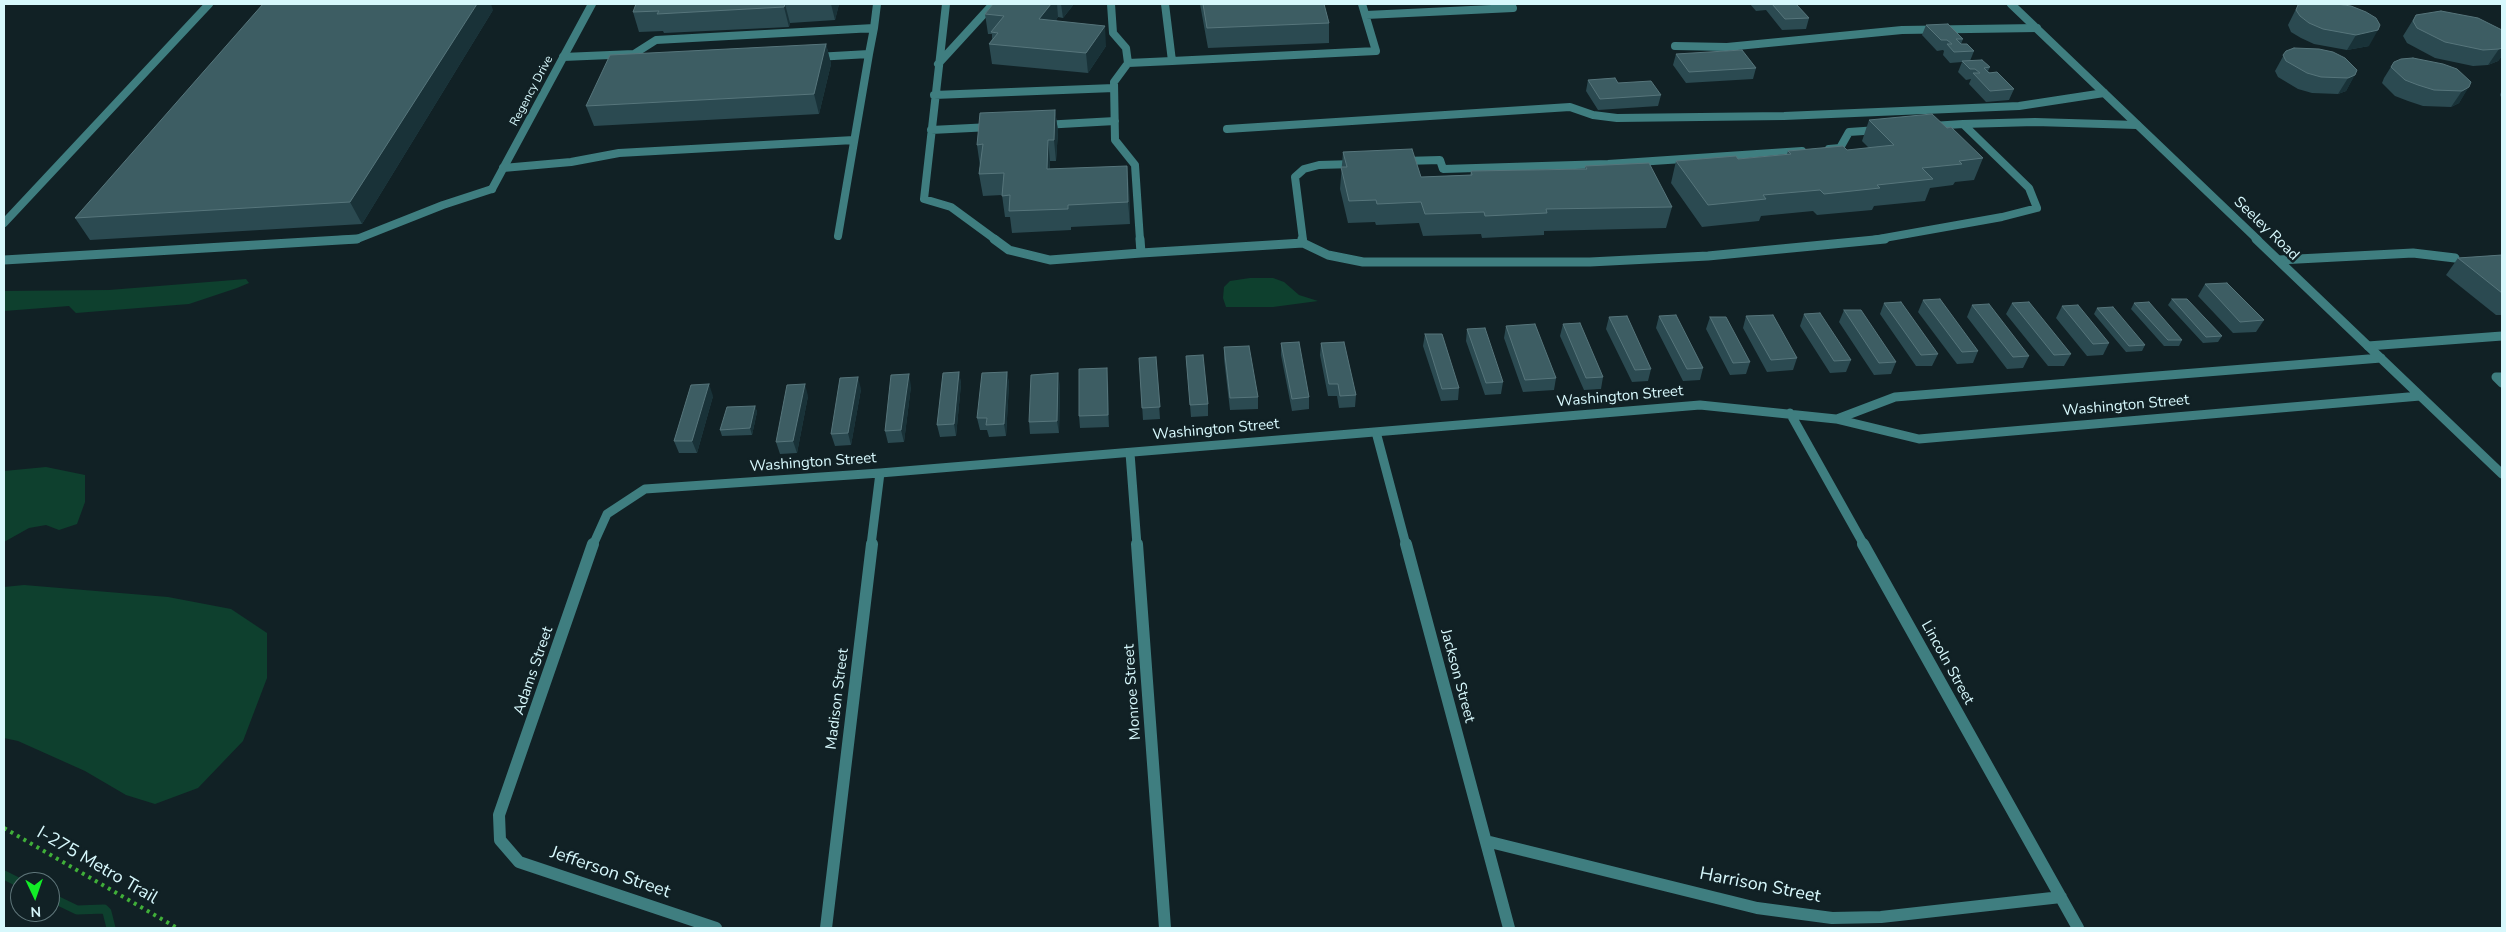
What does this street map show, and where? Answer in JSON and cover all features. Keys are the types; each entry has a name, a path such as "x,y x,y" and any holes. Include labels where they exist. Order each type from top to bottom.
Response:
{"street":[{"path":"4,223 209,4"},
{"name":"Regency Drive","path":"4,260 358,239 444,205 492,189 592,4"},
{"path":"838,236 878,4"},
{"path":"946,4 934,95 924,199 951,207 1009,250 1050,260 1303,243 1328,255 1363,262 1590,262 1708,256 1884,239 2002,217 2037,208 2029,188 1964,124"},
{"path":"938,64 993,4"},
{"path":"1111,4 1113,33 1126,48 1128,63 1114,82 1115,140 1134,165 1141,253"},
{"path":"1164,4 1172,61"},
{"path":"1128,63 1376,51 1362,4"},
{"path":"1430,4 1433,11"},
{"path":"1366,15 1513,8 1511,4"},
{"name":"Seeley Road","path":"2011,4 2502,474"},
{"path":"563,57 634,54 656,40 874,28"},
{"path":"1675,46 1727,47 1902,30 2037,28"},
{"path":"634,54 646,66 656,65"},
{"path":"811,57 869,54"},
{"path":"934,95 1114,88"},
{"path":"1227,129 1570,107 1593,115 1617,118 1784,116 2019,106 2104,93"},
{"path":"1037,125 1115,122"},
{"path":"1924,127 1964,124 2137,125"},
{"path":"931,130 998,127"},
{"path":"1821,149 1840,148 1849,132 1885,130"},
{"path":"503,168 571,162 619,153 854,140"},
{"path":"1394,162 1440,160 1443,169 1482,168 1608,164 1811,150"},
{"path":"1303,243 1295,177 1304,170 1319,165 1366,163"},
{"path":"2278,260 2413,253 2456,258"},
{"path":"2368,346 2502,336"},
{"name":"Washington Street","path":"1836,419 1895,398 2381,358"},
{"path":"2502,377 2496,377 2502,383"},
{"name":"Washington Street","path":"607,514 645,489 880,473 1700,405 1836,419 1919,439 2420,396"},
{"name":"Lincoln Street","path":"1790,413 2078,928"},
{"name":"Jackson Street","path":"1376,432 1510,928"},
{"name":"Monroe Street","path":"1130,453 1165,928"},
{"name":"Madison Street","path":"826,928 880,473"},
{"name":"Adams Street","path":"500,840 499,815 594,541 607,514"},
{"name":"Jefferson Street","path":"500,840 519,862 716,928"},
{"name":"Harrison Street","path":"1486,842 1757,908 1802,916 1832,918 1881,917 2061,897"}],"path":[{"name":"I-275 Metro Trail","path":"4,828 177,928"}],"shaded area":[{"path":"1250,278 1273,278 1284,282 1299,295 1318,301 1273,307 1226,307 1223,298 1224,287 1230,281"},
{"path":"246,279 249,283 189,304 76,313 69,306 4,311 4,291 109,290"},
{"path":"46,467 85,475 85,502 77,524 59,530 46,525 29,528 4,542 4,471"},
{"path":"24,585 168,597 231,609 267,633 267,678 243,741 198,788 155,804 126,795 85,771 18,741 4,738 4,587"}],"building":[{"path":"263,4 477,4 350,202 75,218"},
{"path":"636,4 785,4 784,7 657,14 659,11 633,12"},
{"path":"993,4 1051,4 1039,19 1105,26 1086,53 989,44 998,33 991,32 1004,16 985,14"},
{"path":"1203,4 1324,4 1329,23 1207,28"},
{"path":"1772,4 1796,4 1809,18 1785,19"},
{"path":"2298,5 2351,6 2376,18 2380,25 2378,30 2356,35 2323,29 2309,23 2300,16 2296,10"},
{"path":"2441,11 2478,18 2502,30 2502,48 2483,50 2445,42 2417,28 2413,21 2416,15"},
{"path":"1948,24 1963,39 1956,39 1961,44 1967,44 1974,51 1954,52 1947,44 1952,44 1947,40 1941,40 1926,25"},
{"path":"826,44 814,94 586,106 610,55"},
{"path":"2294,48 2319,49 2333,52 2345,58 2357,70 2355,75 2348,78 2321,77 2307,73 2286,61 2283,55 2286,51"},
{"path":"1742,50 1756,68 1689,72 1676,54"},
{"path":"2413,58 2457,69 2471,82 2469,87 2462,91 2434,90 2405,80 2391,67 2394,62 2401,59"},
{"path":"1982,60 1990,67 1984,68 1989,73 1997,72 2014,89 1990,91 1973,73 1980,73 1975,69 1970,69 1962,61"},
{"path":"1615,78 1618,83 1651,81 1661,95 1600,99 1588,80"},
{"path":"1055,110 1054,140 1048,140 1047,169 1127,166 1128,202 1068,205 1068,209 1009,211 1010,195 1002,196 1004,173 979,174 983,144 977,145 980,113"},
{"path":"1932,114 1947,128 1951,127 1983,158 1959,161 1962,164 1922,168 1933,179 1877,185 1880,188 1824,194 1820,190 1763,195 1766,199 1708,205 1676,161 1736,156 1738,159 1791,154 1788,151 1843,146 1847,150 1894,145 1869,120"},
{"path":"1412,149 1421,177 1472,175 1471,171 1587,169 1585,166 1649,163 1672,207 1546,209 1547,213 1485,216 1484,212 1425,214 1421,202 1377,204 1376,200 1349,201 1341,167 1347,167 1343,152"},
{"path":"2502,255 2502,293 2458,258"},
{"path":"2227,283 2264,320 2240,322 2205,284"},
{"path":"1940,299 1978,351 1962,352 1923,300"},
{"path":"2172,299 2187,299 2222,336 2206,337"},
{"path":"1901,302 1938,354 1921,355 1884,303"},
{"path":"2029,302 2071,354 2054,355 2012,303"},
{"path":"2149,302 2182,340 2168,340 2134,303"},
{"path":"1989,304 2029,356 2013,357 1972,305"},
{"path":"2078,305 2109,343 2093,344 2062,306"},
{"path":"2113,307 2145,345 2129,346 2097,308"},
{"path":"1844,310 1861,310 1896,362 1879,363"},
{"path":"1820,313 1851,360 1834,361 1804,314"},
{"path":"1676,315 1703,368 1687,369 1659,316"},
{"path":"1773,315 1797,358 1771,360 1746,316"},
{"path":"1627,316 1651,369 1635,370 1609,317"},
{"path":"1710,317 1726,317 1750,362 1733,363"},
{"path":"1580,323 1603,377 1586,378 1563,324"},
{"path":"1535,324 1556,378 1525,380 1506,326"},
{"path":"1485,328 1503,382 1486,383 1467,329"},
{"path":"1425,334 1442,334 1459,388 1442,389"},
{"path":"1299,342 1309,397 1292,399 1281,343"},
{"path":"1344,342 1356,395 1340,396 1338,384 1329,384 1321,343"},
{"path":"1249,346 1258,397 1230,398 1224,347"},
{"path":"1203,355 1208,404 1190,405 1186,356"},
{"path":"1156,357 1160,407 1142,408 1139,358"},
{"path":"1107,368 1108,415 1079,416 1079,369"},
{"path":"959,372 954,424 937,425 943,373"},
{"path":"1007,372 1004,424 986,425 987,418 977,418 982,373"},
{"path":"1058,373 1057,421 1029,422 1031,375"},
{"path":"909,374 901,430 885,431 891,375"},
{"path":"858,377 848,433 831,434 840,378"},
{"path":"709,384 692,441 674,441 691,385"},
{"path":"805,384 793,441 776,442 787,385"},
{"path":"755,406 750,428 720,430 727,407"}],"waterway":[{"path":"4,875 10,878"},
{"path":"60,902 77,910 104,909 107,912 111,928"}]}
